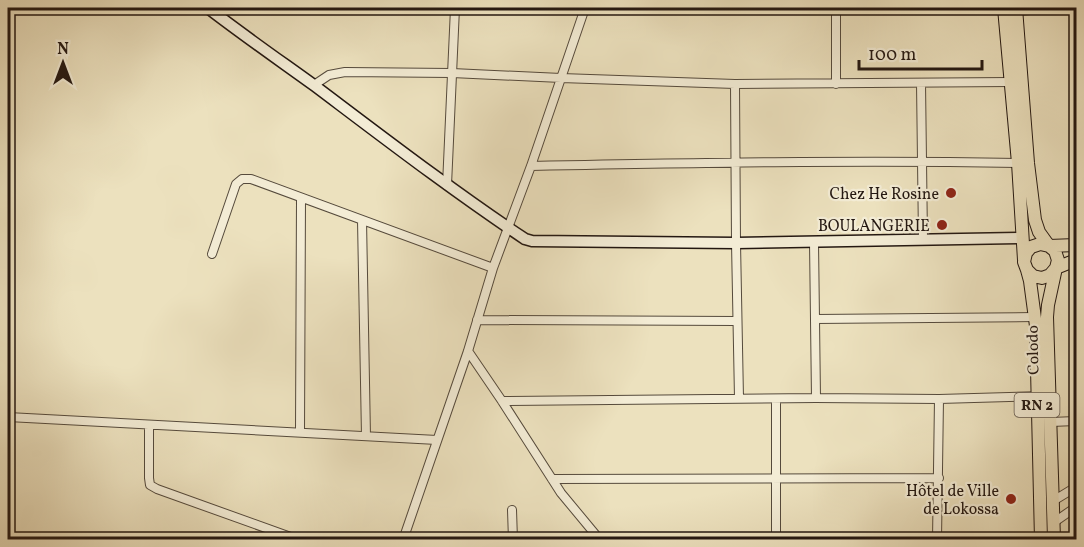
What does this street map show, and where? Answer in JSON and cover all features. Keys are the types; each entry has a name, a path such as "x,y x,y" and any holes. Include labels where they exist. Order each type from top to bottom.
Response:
{"main road":[{"path":"209,8 447,185 532,242 736,243 1023,238"},
{"name":"RN 2","path":"1012,9 1011,82 1025,266"},
{"path":"1012,9 1035,220 1039,231 1048,246 1055,251 1058,260 1056,268 1050,275 1042,278 1034,276 1025,266 1026,253 1031,247 1040,244 1048,246 1077,245"},
{"path":"1056,268 1077,260"},
{"name":"Colodo","path":"1025,266 1030,281 1043,396 1051,422 1054,540"},
{"name":"Colodo","path":"1041,540 1043,396 1047,317 1056,268"}],"street":[{"path":"447,185 455,8"},
{"path":"403,540 494,268 585,8"},
{"path":"836,8 836,84"},
{"path":"1012,9 1058,8"},
{"path":"314,85 336,73 452,73 735,84 1011,82"},
{"path":"921,83 923,239"},
{"path":"735,84 739,398"},
{"path":"531,166 735,162 1018,163"},
{"path":"212,254 236,184 242,178 251,179 494,268"},
{"path":"300,432 301,198"},
{"path":"362,220 366,436"},
{"path":"814,242 816,398"},
{"path":"815,319 1034,317"},
{"path":"477,320 737,321"},
{"path":"468,351 561,493 600,540"},
{"path":"502,401 739,398 939,399 1043,396"},
{"path":"776,399 776,540"},
{"path":"937,540 939,399"},
{"path":"8,417 437,440"},
{"path":"1051,422 1077,421"},
{"path":"149,425 150,485 299,540"},
{"path":"552,479 939,478"},
{"path":"1053,501 1077,487"},
{"path":"1053,523 1077,507"},
{"path":"512,510 513,540"}],"place":[{"name":"Chez He Rosine","path":"951,193"},
{"name":"BOULANGERIE","path":"942,225"},
{"name":"Hôtel de Ville de Lokossa","path":"1011,499"}]}
